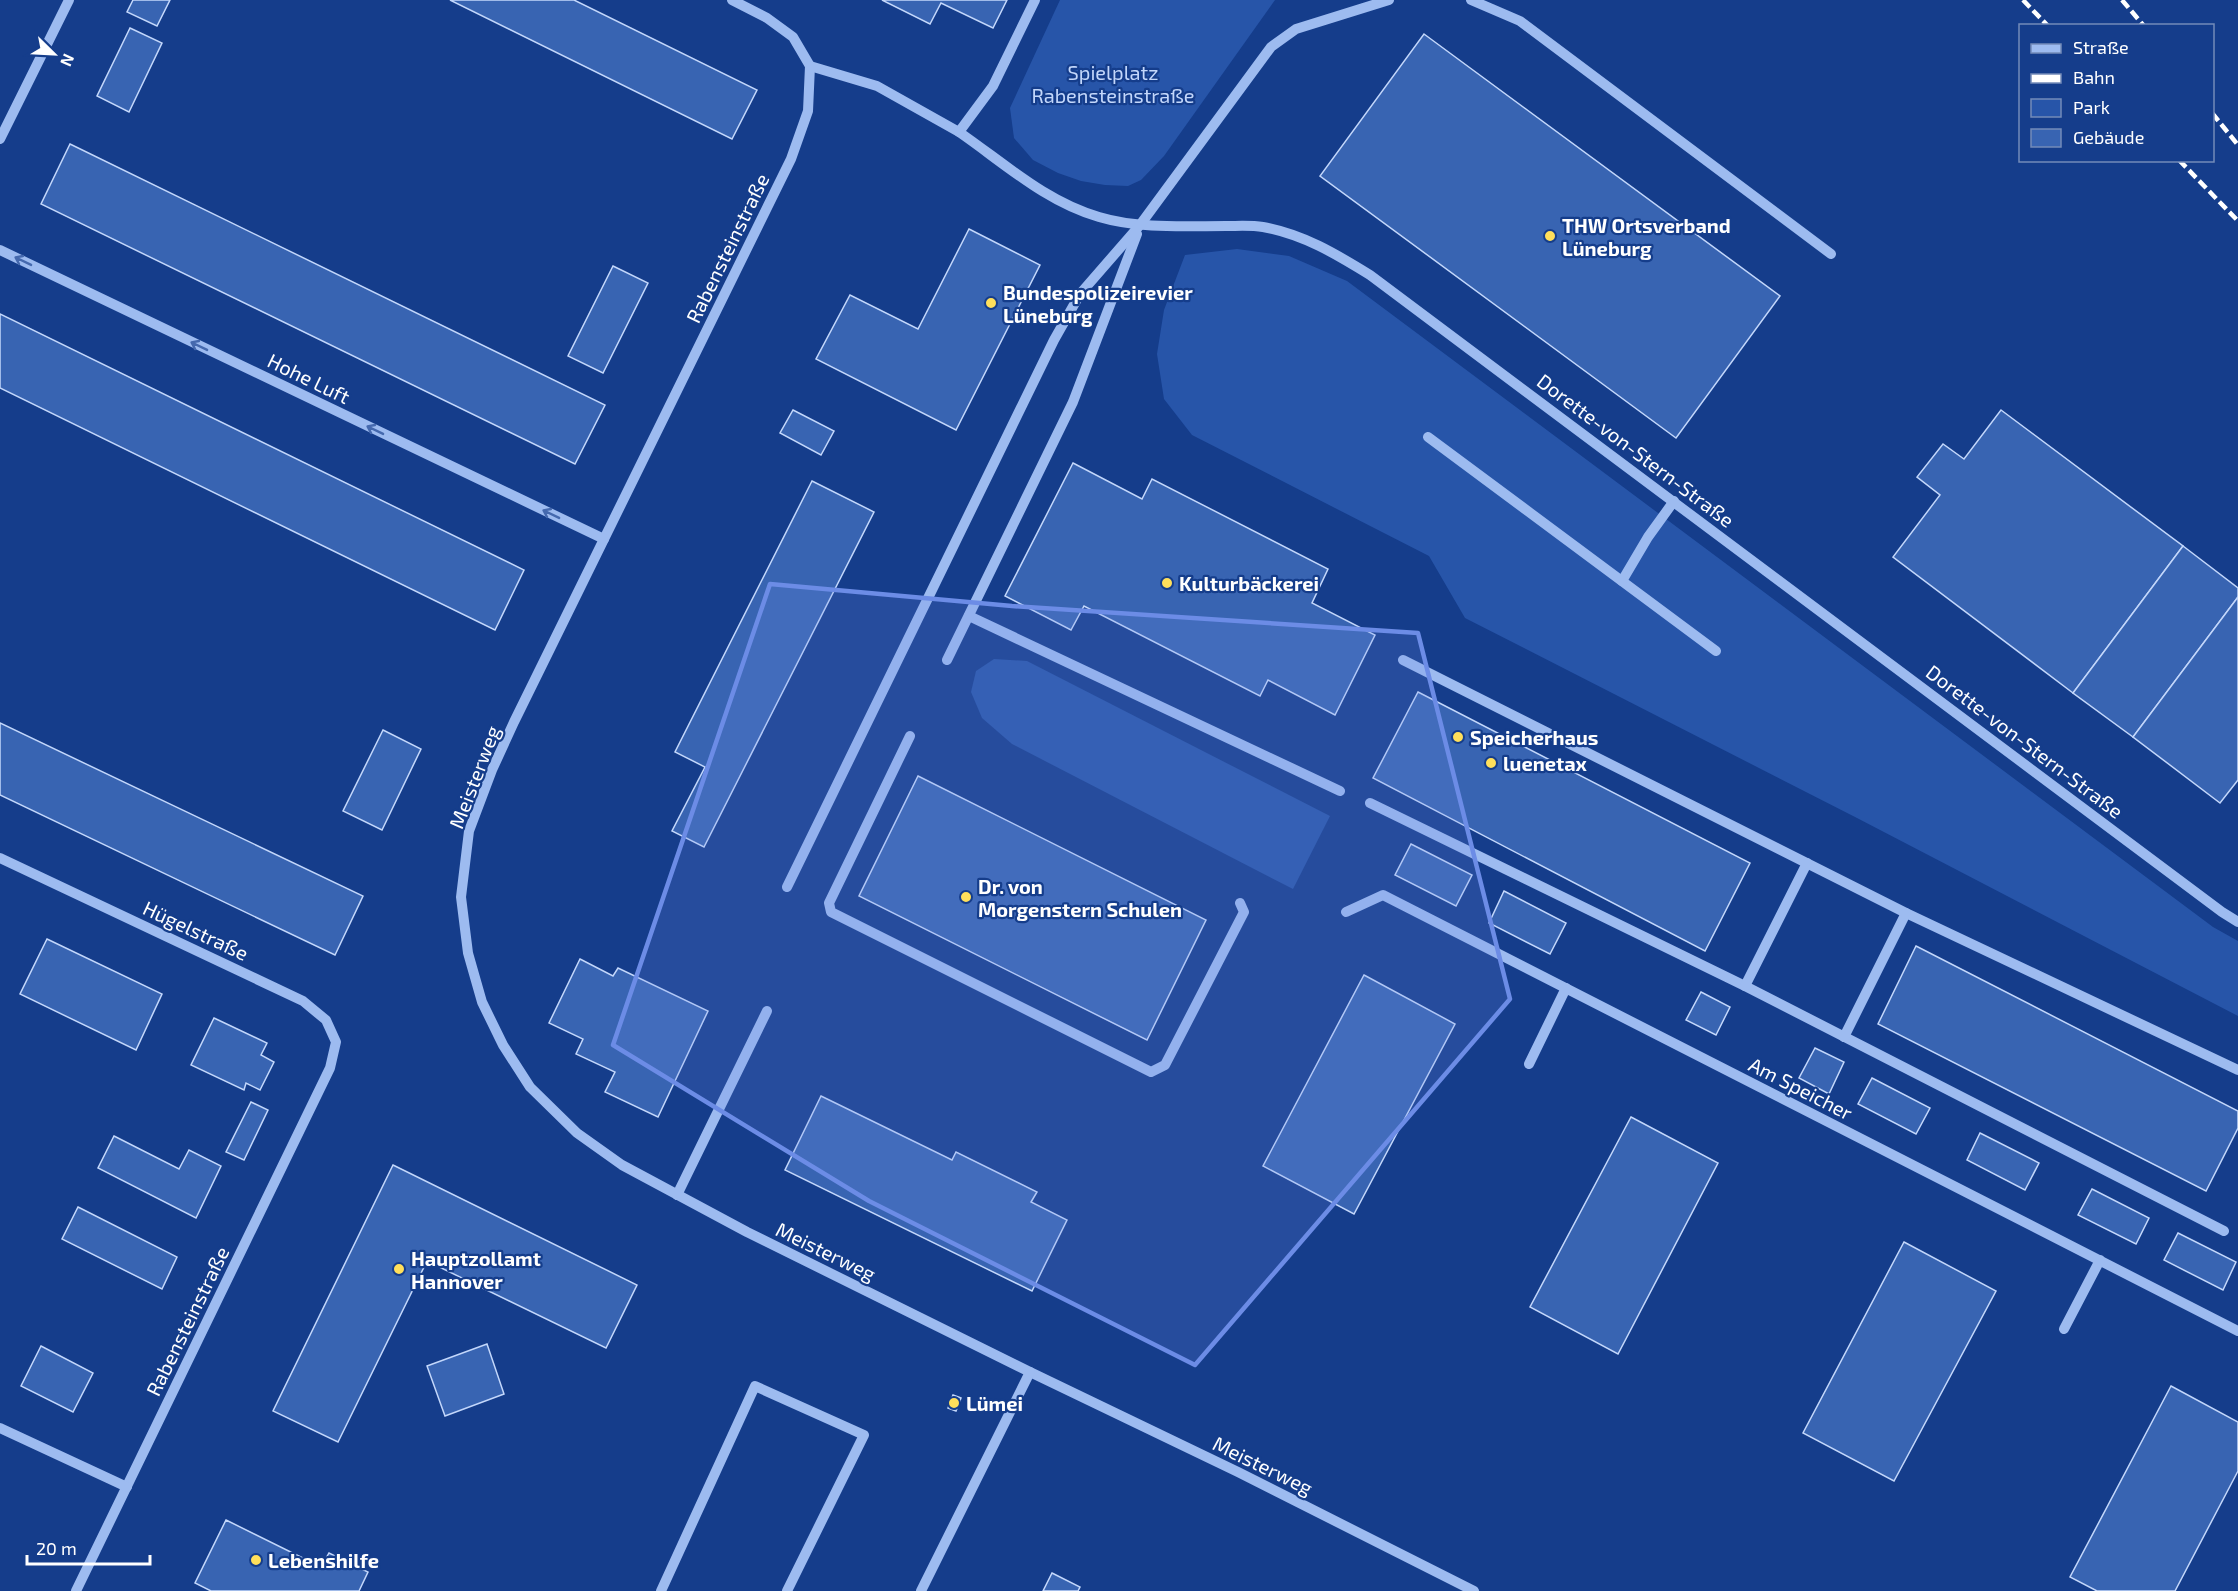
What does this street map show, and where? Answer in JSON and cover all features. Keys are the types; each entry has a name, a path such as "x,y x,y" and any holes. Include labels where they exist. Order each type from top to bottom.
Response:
{"street":[{"path":"0,139 69,0"},
{"path":"732,0 767,18 793,37 810,66 877,86 960,132 993,87 1035,0"},
{"path":"788,887 1054,340 1080,294 1140,225 1271,47 1296,29 1389,0"},
{"path":"1471,0 1520,21 1831,254"},
{"name":"Rabensteinstraße","path":"514,722 791,159 808,111 810,66"},
{"name":"Dorette-von-Stern-Straße","path":"960,132 1023,179 1099,218 1140,225 1262,226 1305,238 1340,256 1370,275 2238,922"},
{"path":"947,660 1072,402 1140,225"},
{"name":"Hohe Luft","path":"0,250 604,539"},
{"path":"1428,437 1716,651"},
{"path":"1622,580 1648,537 1674,501"},
{"path":"969,616 1340,790"},
{"path":"1404,660 1906,914 2238,1070"},
{"name":"Meisterweg","path":"514,722 492,770 469,831 461,897 468,953 482,1002 503,1045 530,1087 577,1133 622,1165 677,1195 1474,1591"},
{"path":"910,736 829,903 831,912 1151,1072 1165,1065 1244,912 1240,903"},
{"path":"1370,803 1844,1036 2224,1231"},
{"name":"Hügelstraße","path":"0,858 303,1001 326,1020 336,1042 330,1068"},
{"path":"1744,986 1807,863"},
{"name":"Am Speicher","path":"1346,912 1383,895 2238,1331"},
{"path":"1844,1036 1906,914"},
{"path":"1529,1064 1566,988"},
{"path":"677,1195 767,1011"},
{"name":"Rabensteinstraße","path":"76,1591 330,1068"},
{"path":"2064,1329 2100,1260"},
{"path":"921,1591 1030,1372"},
{"path":"661,1591 755,1386 864,1435 787,1591"},
{"path":"0,1428 127,1487"}],"highlighted area":[{"path":"770,584 1012,606 1418,633 1510,999 1195,1365 869,1201 613,1045"}],"green space":[{"name":"Spielplatz Rabensteinstraße","path":"1060,0 1275,0 1164,156 1141,180 1128,186 1081,181 1058,173 1033,160 1014,138 1010,108"},
{"path":"1237,249 1289,256 1347,281 2213,927 2238,941 2238,1016 1465,618 1429,556 1192,435 1164,399 1157,354 1164,310 1185,255"},
{"path":"994,659 1027,661 1330,816 1293,889 1012,744 982,718 971,692 976,671"}],"building":[{"path":"133,0 170,0 157,26 127,12"},
{"path":"450,0 574,0 757,90 732,139"},
{"path":"882,0 1007,0 993,28 941,3 930,24"},
{"path":"130,28 162,43 129,112 97,96"},
{"name":"THW Ortsverband Lüneburg","path":"1424,34 1780,296 1676,438 1320,176"},
{"path":"70,144 605,405 575,464 41,204"},
{"path":"969,229 1040,265 956,430 816,359 850,295 918,329"},
{"path":"613,266 648,283 603,373 568,356"},
{"path":"0,314 524,570 495,630 0,388"},
{"path":"793,410 834,431 821,455 780,433"},
{"path":"2001,410 2183,546 2073,693 1893,557 1940,495 1917,477 1943,444 1964,459"},
{"name":"Kulturbäckerei","path":"1073,463 1142,499 1152,479 1328,569 1312,603 1375,635 1335,715 1268,680 1260,696 1084,606 1071,630 1005,596"},
{"path":"812,481 874,512 704,847 672,831 705,767 675,752"},
{"path":"2183,546 2238,588 2238,597 2133,737 2073,693"},
{"path":"2238,597 2238,780 2220,803 2133,737"},
{"path":"1418,692 1750,863 1705,951 1373,778"},
{"path":"0,723 363,896 335,955 0,795"},
{"path":"383,730 421,749 382,830 343,811"},
{"path":"918,776 1206,920 1147,1040 859,896"},
{"path":"1411,844 1472,875 1456,906 1395,875"},
{"path":"1504,891 1566,923 1550,954 1489,923"},
{"path":"47,939 162,994 136,1050 20,994"},
{"path":"1916,946 2238,1111 2238,1128 2206,1191 1878,1024"},
{"path":"580,959 613,976 618,968 708,1011 658,1117 605,1092 615,1072 576,1054 583,1039 549,1023"},
{"path":"1364,975 1455,1024 1354,1214 1263,1166"},
{"path":"1701,992 1730,1007 1716,1035 1686,1020"},
{"path":"214,1018 267,1043 261,1055 274,1062 260,1090 246,1083 244,1090 191,1065"},
{"path":"1815,1048 1844,1062 1829,1094 1799,1078"},
{"path":"1872,1078 1930,1108 1916,1134 1858,1104"},
{"path":"821,1096 952,1160 956,1152 1037,1192 1031,1202 1067,1220 1032,1291 785,1170"},
{"path":"251,1102 268,1110 244,1160 226,1152"},
{"path":"1631,1117 1718,1163 1618,1354 1530,1307"},
{"path":"1980,1133 2039,1163 2025,1190 1967,1160"},
{"path":"114,1136 179,1169 189,1150 221,1166 196,1218 98,1168"},
{"path":"393,1165 637,1285 606,1348 427,1261 338,1442 273,1411"},
{"path":"2092,1189 2149,1218 2136,1244 2078,1215"},
{"path":"78,1207 177,1257 162,1289 62,1239"},
{"path":"2178,1233 2236,1262 2223,1290 2164,1260"},
{"path":"1904,1242 1996,1291 1894,1481 1803,1433"},
{"path":"487,1344 504,1394 445,1416 427,1366"},
{"path":"41,1346 93,1373 73,1412 21,1386"},
{"path":"2171,1386 2238,1422 2238,1471 2175,1591 2097,1591 2070,1577"},
{"name":"Lümei","path":"953,1395 961,1398 956,1411 948,1408"},
{"name":"Lebenshilfe","path":"226,1520 321,1567 329,1553 368,1572 359,1591 211,1591 195,1583"},
{"path":"1052,1573 1080,1587 1078,1591 1043,1591"}],"railway":[{"path":"2023,0 2046,24"},
{"path":"2122,0 2142,24"},
{"path":"2214,115 2238,145"},
{"path":"2181,162 2238,221"}],"place":[{"name":"THW Ortsverband Lüneburg","path":"1550,236"},
{"name":"Bundespolizeirevier Lüneburg","path":"991,303"},
{"name":"Kulturbäckerei","path":"1167,583"},
{"name":"Speicherhaus","path":"1458,737"},
{"name":"luenetax","path":"1491,763"},
{"name":"Dr. von Morgenstern Schulen","path":"966,897"},
{"name":"Hauptzollamt Hannover","path":"399,1269"},
{"name":"Lümei","path":"954,1403"},
{"name":"Lebenshilfe","path":"256,1560"}]}
